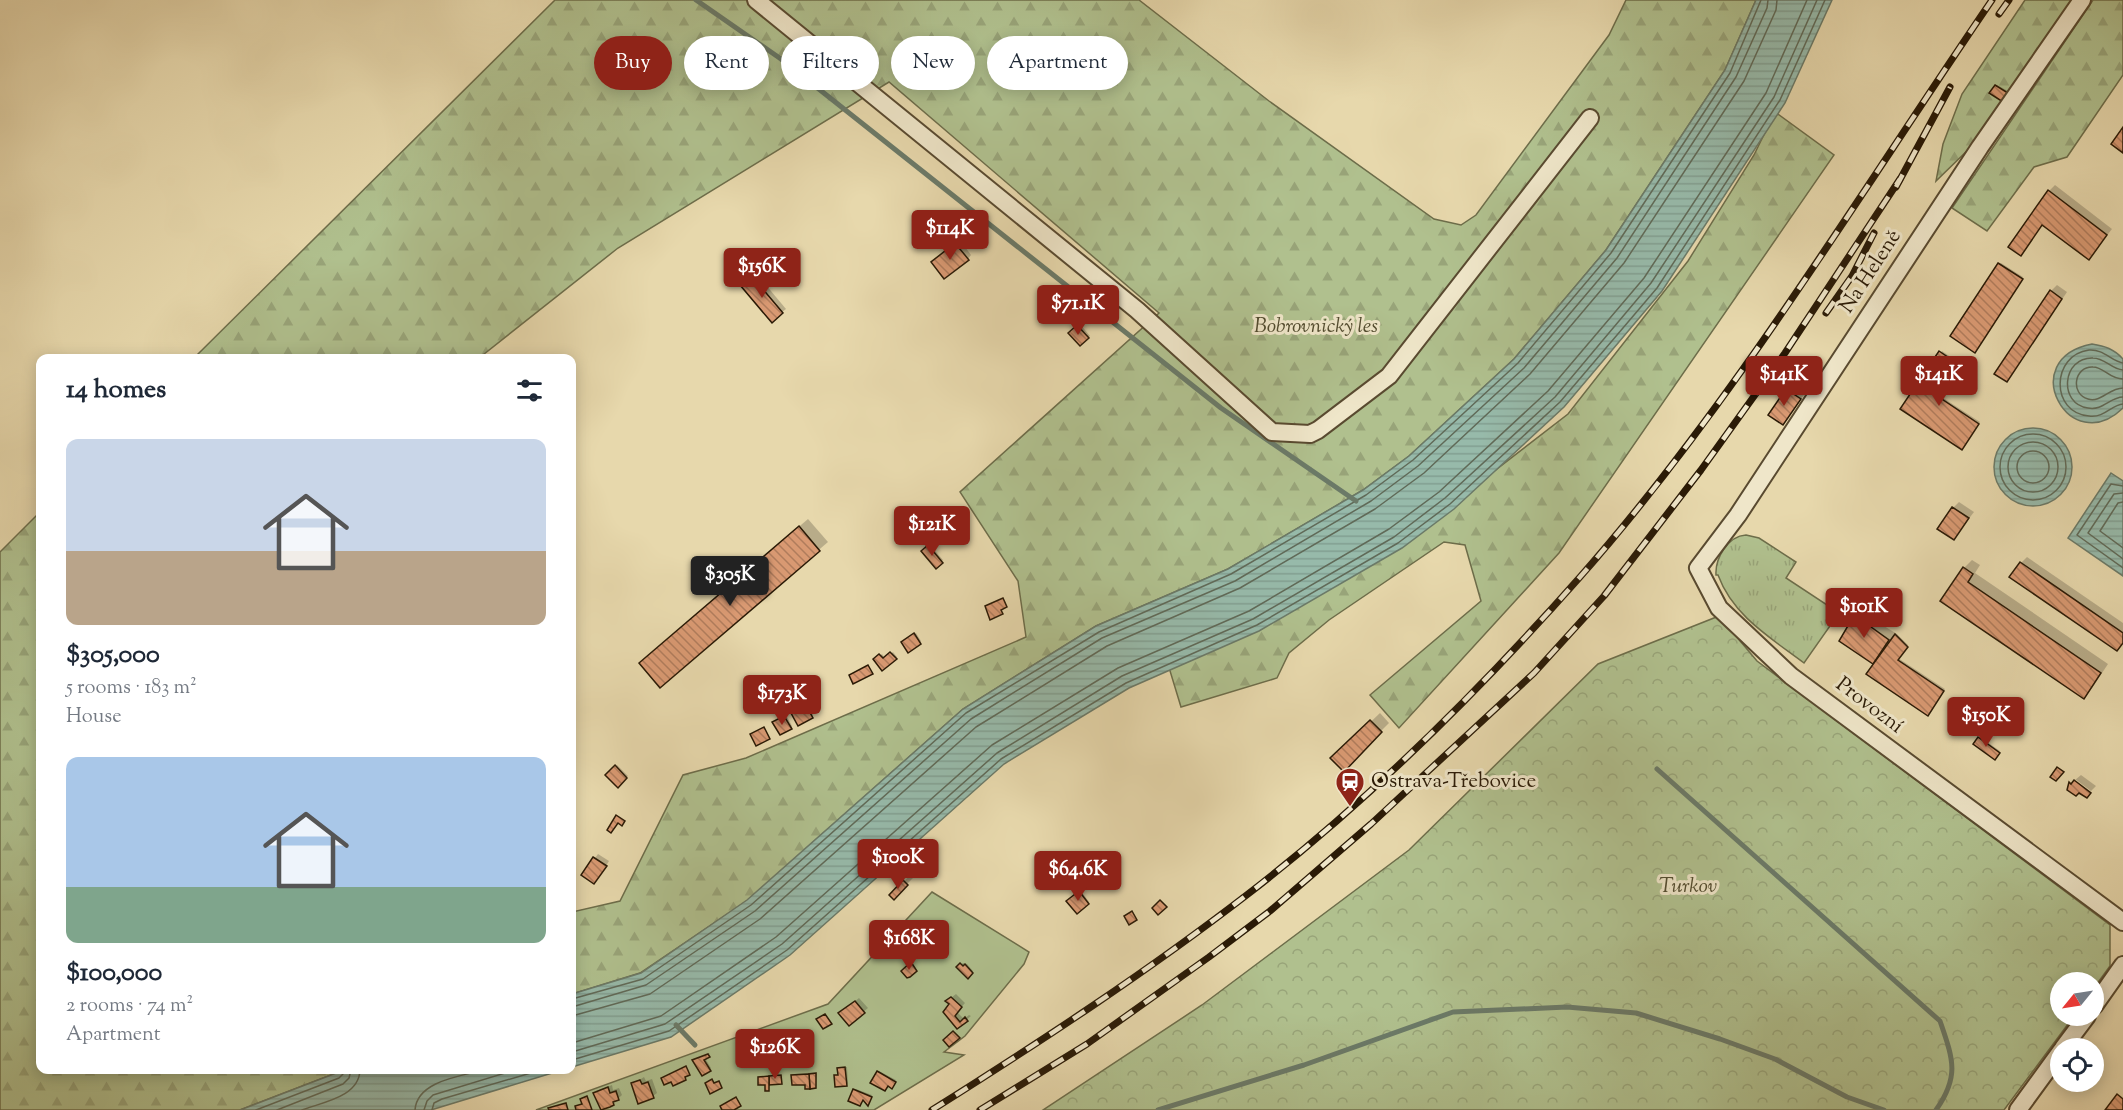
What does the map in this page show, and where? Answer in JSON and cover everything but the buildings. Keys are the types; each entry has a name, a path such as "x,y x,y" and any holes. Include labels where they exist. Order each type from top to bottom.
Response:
{"street":[{"path":"756,0 1137,310 1272,432 1310,434 1389,376 1590,118"},
{"name":"Na Heleně","path":"1698,568 1738,515 1980,147 2082,0"},
{"name":"Provozní","path":"1698,568 1719,608 1791,676 2123,922"},
{"path":"2104,992 2123,965"},
{"path":"2018,1110 2050,1066"}],"green space":[{"name":"Bobrovnický les","path":"555,0 1139,0 1269,101 1434,219 1461,225 1476,215 1609,35 1626,0 1756,0 1725,70 1606,250 1514,359 1409,456 1363,490 1228,569 1096,626 963,709 748,900 640,973 576,993 576,911 620,901 683,775 746,758 1026,637 1018,581 960,492 1159,313 898,90 975,90 975,36 891,36 891,84 889,82 879,88 879,36 781,36 781,90 876,90 618,248 484,354 198,354"},
{"path":"2025,0 2073,0 1973,145 1936,181 1943,144 1962,94"},
{"path":"2093,0 2123,0 2123,75 2067,157 2034,167 1987,231 1952,208"},
{"path":"1775,112 1834,155 1559,553 1399,728 1370,695 1481,601 1465,545 1444,542 1329,620 1289,653 1277,678 1181,707 1167,661 1401,543 1568,414 1688,261 1754,155"},
{"path":"36,516 36,1074 334,1074 240,1110 0,1110 0,552"},
{"path":"1746,535 1759,538 1796,562 1786,578 1830,607 1835,600 1844,606 1804,663 1766,635 1743,614 1733,603 1716,575 1720,555 1724,549 1734,539"},
{"name":"Turkov","path":"1719,616 1757,661 2110,925 2110,966 2104,974 2104,972 2050,972 2050,1026 2067,1026 2058,1038 2050,1038 2050,1048 2004,1110 1043,1110 1202,1005 1409,850 1598,664"},
{"path":"932,892 1029,952 1024,964 965,1036 944,1052 964,1055 874,1110 536,1110 828,1004"}],"water":[{"path":"1756,0 1832,0 1785,103 1662,291 1564,407 1454,509 1402,548 1259,631 1129,688 1004,764 790,955 671,1037 576,1066 576,993 641,973 747,900 963,709 1096,626 1228,569 1363,490 1409,456 1514,359 1606,250 1725,70"},
{"path":"2092,344 2109,348 2123,359 2123,408 2103,421 2085,422 2069,415 2058,401 2054,385 2056,368 2069,353"},
{"path":"2033,428 2048,431 2061,439 2069,452 2072,467 2069,482 2061,495 2048,503 2033,506 2018,503 2005,495 1997,482 1994,467 1997,452 2005,439 2018,431"},
{"path":"2111,473 2123,481 2123,576 2068,538"},
{"path":"334,1074 549,1074 431,1110 240,1110"}],"waterway":[{"path":"696,0 781,59 1221,408 1356,501"},
{"path":"1657,769 1940,1021 1952,1067 1949,1087 1936,1110"},
{"path":"1158,1110 1304,1065 1453,1012 1567,1007 1636,1013 1720,1039 1775,1059 1847,1097 1884,1110"},
{"path":"676,1025 695,1045"}],"railway":[{"path":"932,1110 1093,1006 1248,894 1336,822 1463,703 1580,577 1637,510 1691,440 1795,295 1992,0"},
{"path":"1999,14 2009,0"},
{"path":"1896,187 1950,87"},
{"path":"980,1110 1087,1044 1270,911 1371,824 1534,673 1604,596 1701,470 1785,353 1900,179"},
{"path":"1826,313 1852,276 1874,233"}],"place":[{"name":"Ostrava-Třebovice","path":"1350,808"}]}
